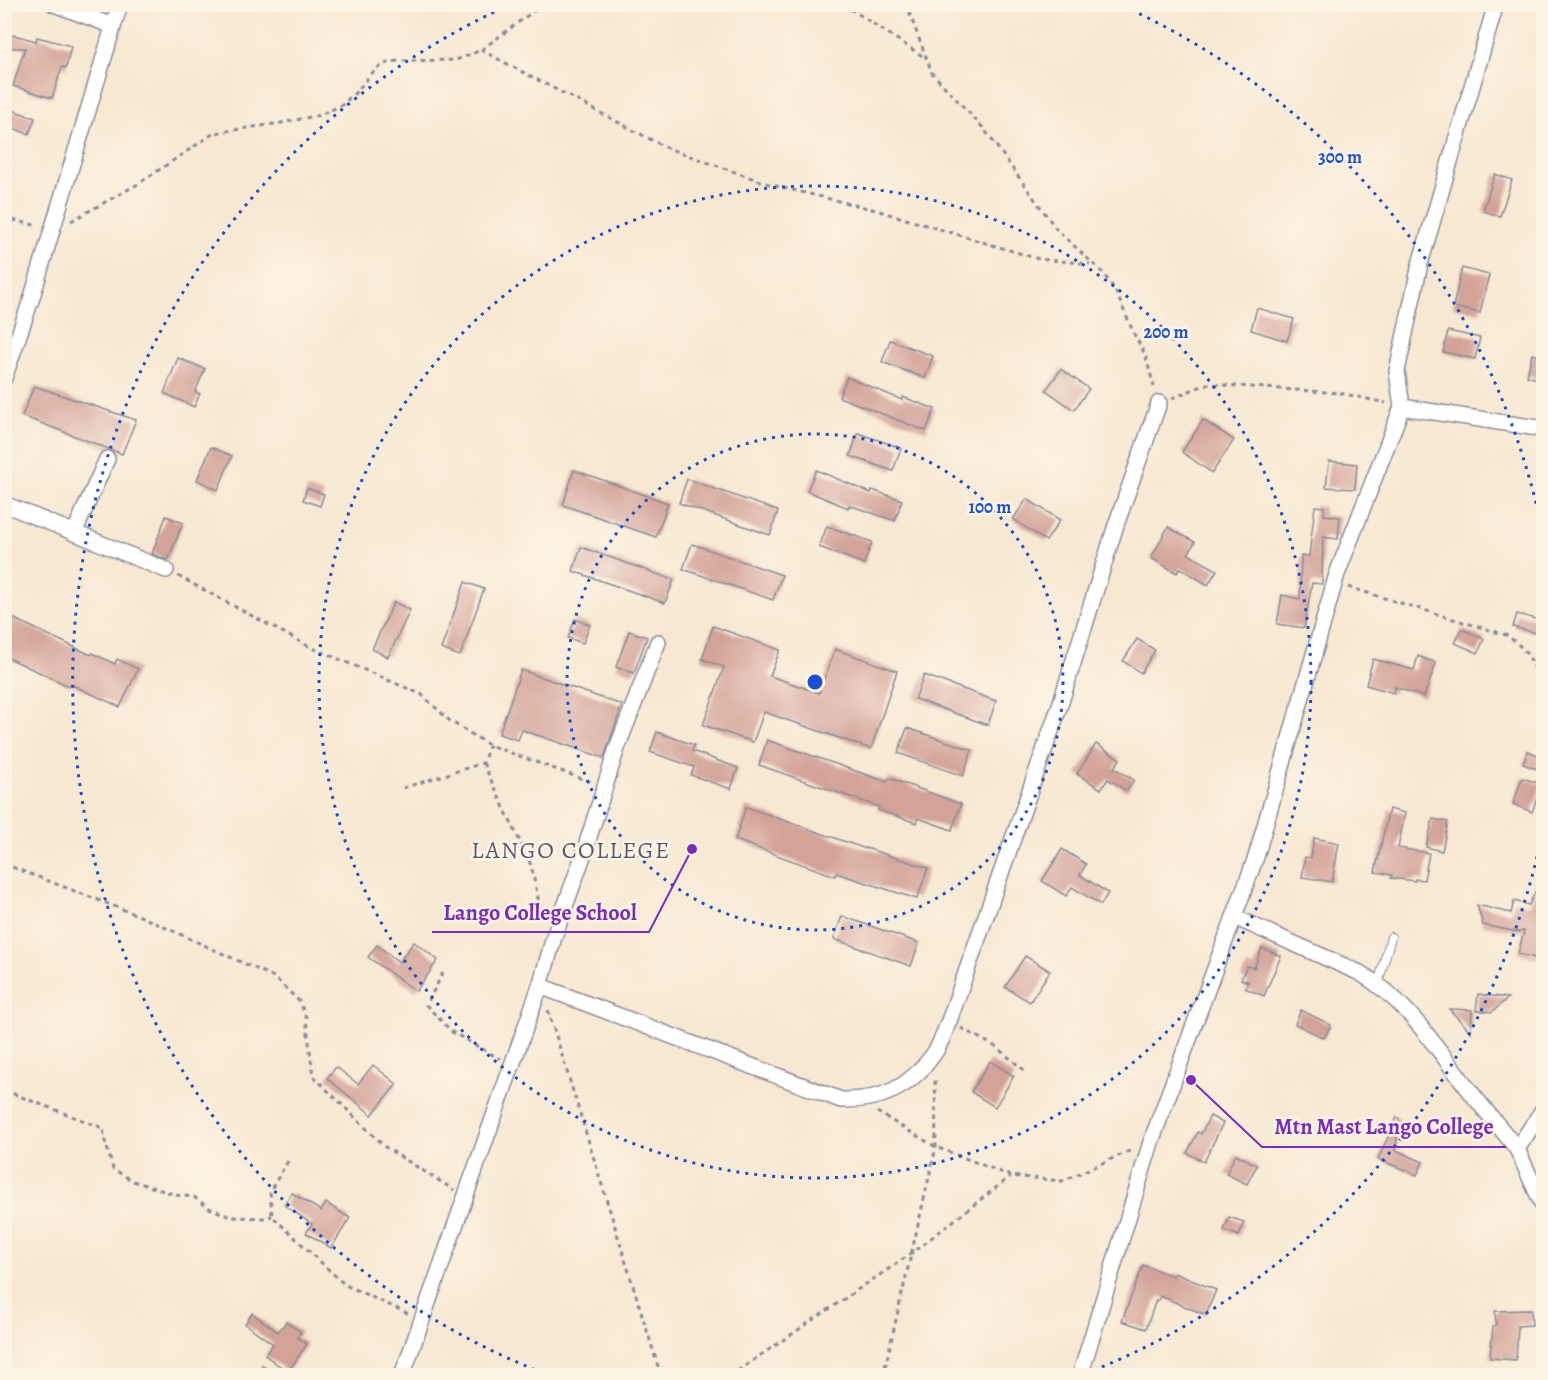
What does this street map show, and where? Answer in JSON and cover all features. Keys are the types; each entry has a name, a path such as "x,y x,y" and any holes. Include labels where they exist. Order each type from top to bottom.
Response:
{"street":[{"path":"54,4 113,26"},
{"path":"4,378 120,4"},
{"path":"1080,1376 1151,1142 1256,857 1334,583 1402,407 1397,371 1420,264 1496,4"},
{"path":"540,986 841,1100 858,1100 888,1094 913,1078 935,1053 949,1021 1060,705 1116,525 1159,403"},
{"path":"1402,407 1544,429"},
{"path":"74,532 107,459"},
{"path":"4,504 166,570"},
{"path":"402,1376 540,986 604,787 658,642"},
{"path":"1234,916 1360,973 1378,984 1403,1006 1517,1149 1544,1208"},
{"path":"1517,1149 1544,1108"}],"lane":[{"path":"1378,984 1391,937"}],"path":[{"path":"4,218 52,228 128,190 214,133 320,115 342,105 383,64 397,61 456,60 481,50 543,4"},
{"path":"843,4 925,58"},
{"path":"906,4 932,73 984,129 1057,230 1102,272 1115,290 1145,354 1159,403 1207,384 1340,393 1402,407"},
{"path":"481,50 667,148 761,181 876,210 1039,259 1092,264"},
{"path":"166,570 308,646 421,694 450,721 489,745 604,787"},
{"path":"1334,583 1506,635 1520,644 1530,656 1544,688"},
{"path":"489,745 483,763 531,866 545,931 554,937"},
{"path":"403,788 483,763"},
{"path":"4,864 140,916 274,977 299,1001 306,1017 313,1076 385,1147 466,1197"},
{"path":"443,973 426,1005 452,1032 512,1066"},
{"path":"540,986 661,1376"},
{"path":"949,1021 996,1047 1024,1070"},
{"path":"883,1376 936,1147 935,1053"},
{"path":"4,1092 103,1128 113,1169 133,1181 176,1195 194,1197 209,1208 232,1217 272,1216"},
{"path":"858,1100 936,1147 1011,1176 1062,1181 1151,1142"},
{"path":"288,1161 270,1191 272,1216 345,1285 422,1320"},
{"path":"730,1376 912,1253 1011,1176"},
{"path":"261,1365 276,1376"}],"building":[{"path":"14,35 36,41 37,37 71,46 66,68 62,67 52,98 13,86 25,48 4,48 4,41"},
{"path":"4,107 35,118 29,134 4,125"},
{"path":"1495,174 1512,180 1500,216 1483,211"},
{"path":"1462,268 1489,275 1480,313 1453,307"},
{"path":"1257,308 1294,319 1287,341 1251,330"},
{"path":"1448,331 1480,338 1475,359 1443,352"},
{"path":"890,340 933,356 925,378 882,362"},
{"path":"1532,354 1544,357 1544,381 1527,376"},
{"path":"178,358 205,369 195,392 200,394 194,407 164,393"},
{"path":"1061,369 1089,389 1074,410 1046,390"},
{"path":"847,377 902,400 903,397 935,409 926,431 839,397"},
{"path":"34,386 136,420 122,454 22,416"},
{"path":"1203,420 1234,440 1212,473 1182,452"},
{"path":"858,433 901,448 893,471 850,456"},
{"path":"211,447 232,456 218,490 197,480"},
{"path":"1329,461 1357,464 1355,489 1326,487"},
{"path":"574,470 668,503 656,537 563,505"},
{"path":"816,470 871,493 872,490 902,500 895,521 849,505 848,508 807,491"},
{"path":"687,479 778,511 770,535 679,503"},
{"path":"307,488 324,494 320,506 303,500"},
{"path":"1027,499 1060,520 1046,541 1013,519"},
{"path":"1315,506 1324,507 1324,515 1340,517 1338,539 1323,537 1322,584 1312,583 1304,628 1277,624 1282,595 1300,599 1301,556 1309,556"},
{"path":"166,516 183,523 168,560 152,554"},
{"path":"827,526 872,542 864,564 819,547"},
{"path":"1168,527 1195,542 1188,554 1217,570 1208,585 1180,568 1177,573 1151,558"},
{"path":"692,544 782,575 773,600 683,569"},
{"path":"581,547 674,580 665,603 573,571"},
{"path":"465,582 484,589 460,656 441,649"},
{"path":"394,602 410,610 388,657 372,649"},
{"path":"4,614 91,655 92,653 115,664 117,659 138,669 120,707 4,656"},
{"path":"1517,614 1544,621 1544,635 1513,627"},
{"path":"575,619 590,625 583,643 568,638"},
{"path":"713,626 780,650 770,676 819,693 835,649 897,671 871,749 764,712 753,742 703,725 724,667 702,659"},
{"path":"1462,629 1484,639 1478,653 1455,643"},
{"path":"629,631 647,637 634,673 616,667"},
{"path":"1137,639 1155,650 1141,673 1123,661"},
{"path":"1418,656 1436,663 1424,697 1395,687 1394,693 1366,685 1373,659 1414,670"},
{"path":"521,670 622,705 604,758 522,730 518,740 499,734"},
{"path":"924,675 996,701 988,725 915,699"},
{"path":"907,728 972,750 963,776 898,753"},
{"path":"657,732 694,745 692,751 738,768 731,789 691,775 694,767 650,752"},
{"path":"767,740 887,782 889,778 961,804 952,830 918,818 917,823 878,810 879,807 759,765"},
{"path":"1096,744 1120,759 1114,768 1134,780 1127,791 1108,779 1101,789 1077,774"},
{"path":"1528,751 1542,757 1537,769 1523,764"},
{"path":"1522,778 1542,784 1532,812 1513,804"},
{"path":"746,807 928,868 917,899 836,873 835,876 735,840"},
{"path":"1389,809 1405,813 1398,848 1429,853 1424,880 1391,878 1392,875 1375,872"},
{"path":"1433,819 1448,822 1442,851 1426,847"},
{"path":"1314,838 1339,843 1332,882 1302,877 1305,857 1311,858"},
{"path":"1062,849 1086,864 1080,875 1108,893 1101,905 1072,887 1066,896 1042,881"},
{"path":"1544,873 1544,950 1541,959 1518,954 1524,931 1518,932 1483,925 1477,905 1511,913 1514,901 1529,905"},
{"path":"842,916 919,943 911,966 834,939"},
{"path":"414,942 438,960 416,991 368,957 377,945 399,962"},
{"path":"1262,948 1281,956 1264,996 1245,988 1248,982 1241,979 1247,966 1254,968"},
{"path":"1025,956 1050,971 1030,1002 1005,987"},
{"path":"1478,994 1508,998 1492,1012 1476,1010"},
{"path":"1449,1009 1472,1010 1471,1032"},
{"path":"1301,1010 1331,1025 1324,1038 1295,1024"},
{"path":"990,1061 1014,1076 995,1107 971,1092"},
{"path":"373,1065 397,1084 372,1115 327,1078 336,1067 358,1084"},
{"path":"1210,1116 1223,1123 1204,1162 1187,1153 1198,1132 1201,1134"},
{"path":"1397,1117 1399,1118 1396,1150 1423,1162 1417,1175 1378,1159"},
{"path":"1236,1154 1257,1165 1247,1184 1226,1174"},
{"path":"292,1193 321,1211 326,1203 350,1218 331,1248 306,1233 312,1224 284,1205"},
{"path":"1229,1217 1244,1222 1239,1236 1224,1230"},
{"path":"1143,1265 1173,1276 1174,1273 1216,1290 1206,1315 1160,1296 1158,1301 1156,1300 1146,1329 1122,1321"},
{"path":"1531,1310 1532,1325 1518,1326 1516,1360 1490,1358 1493,1326 1496,1325 1495,1311"},
{"path":"252,1313 278,1332 286,1322 301,1332 297,1337 307,1344 288,1372 265,1355 273,1344 245,1324"}],"place":[{"name":"Lango College School","path":"692,849"},
{"name":"Mtn Mast Lango College","path":"1191,1080"}],"district":[{"name":"LANGO COLLEGE","path":"571,850"}]}
